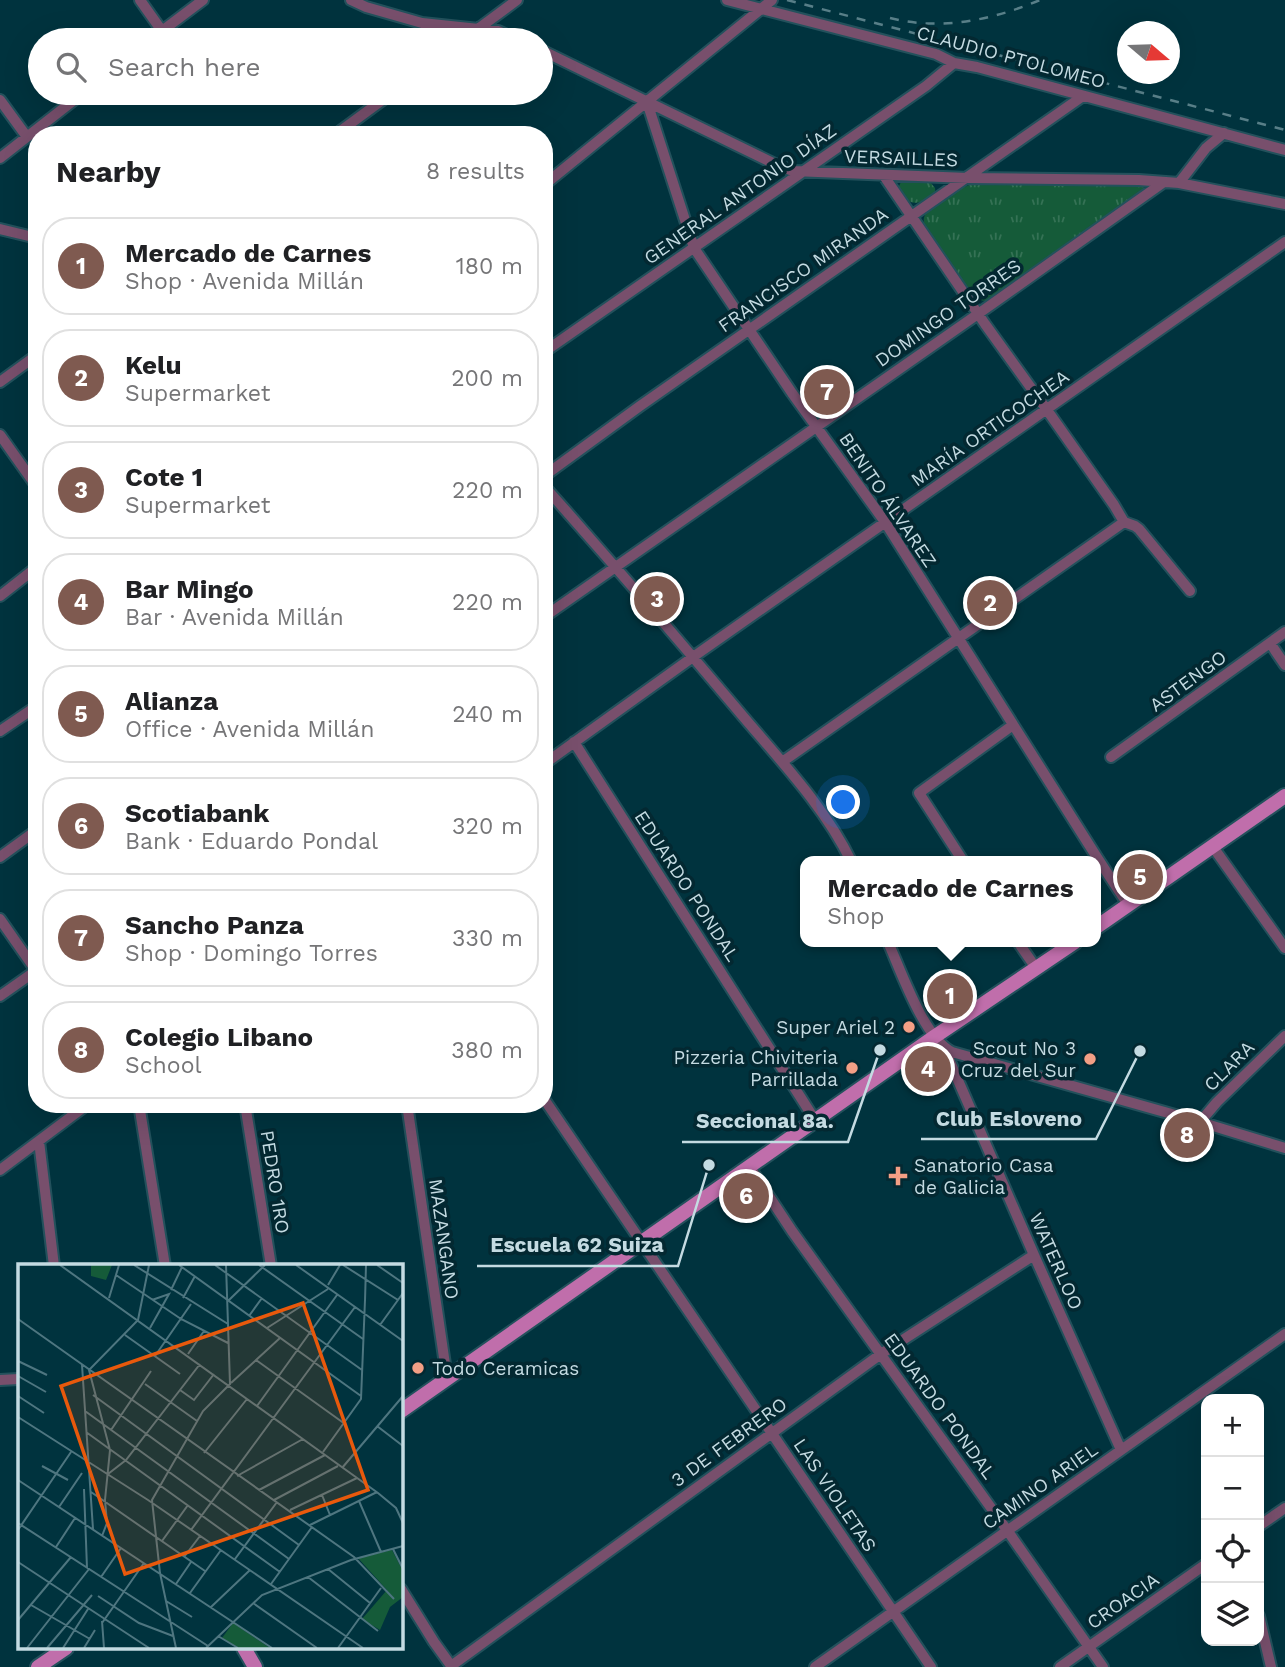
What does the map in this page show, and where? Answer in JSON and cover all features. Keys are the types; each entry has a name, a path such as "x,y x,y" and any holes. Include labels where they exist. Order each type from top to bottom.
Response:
{"main road":[{"path":"1101,924 1285,796"},
{"path":"402,1410 815,1120 939,1042 1068,947"},
{"path":"38,1667 63,1650"},
{"path":"245,1650 255,1667"}],"street":[{"path":"140,0 160,28"},
{"path":"166,28 202,0"},
{"path":"351,0 422,23 470,28"},
{"path":"480,28 517,0"},
{"name":"CLAUDIO PTOLOMEO","path":"727,0 936,54 954,63 1285,150"},
{"path":"553,178 772,0"},
{"name":"VERSAILLES","path":"553,56 793,171 884,176 1139,180 1179,183 1285,204"},
{"name":"GENERAL ANTONIO DÍAZ","path":"553,346 926,86 954,63"},
{"name":"FRANCISCO MIRANDA","path":"553,470 1083,96"},
{"path":"0,100 27,137 0,158"},
{"name":"BENITO ÁLVAREZ","path":"647,102 694,248 885,522 1097,856"},
{"path":"41,126 68,105"},
{"path":"347,126 376,105"},
{"path":"1201,127 1206,148"},
{"path":"1179,183 1206,148 1224,133"},
{"path":"884,176 1124,522 1139,529 1190,591"},
{"name":"DOMINGO TORRES","path":"553,611 1164,182"},
{"path":"0,229 28,236"},
{"name":"MARÍA ORTICOCHEA","path":"553,757 1285,242"},
{"path":"0,382 28,362"},
{"path":"0,435 28,474"},
{"path":"553,496 782,762 831,824 847,856"},
{"path":"782,762 1124,522"},
{"path":"0,596 28,574"},
{"name":"ASTENGO","path":"1111,757 1285,632"},
{"path":"1270,643 1285,665"},
{"path":"0,731 28,712"},
{"path":"960,856 919,793 1013,725"},
{"name":"EDUARDO PONDAL","path":"574,742 815,1120"},
{"path":"0,857 28,837"},
{"path":"1213,847 1285,948"},
{"name":"BENITO ÁLVAREZ","path":"1101,862 1129,905"},
{"path":"0,919 28,959"},
{"name":"WATERLOO","path":"890,947 914,1000 939,1042 1121,1450"},
{"path":"1021,947 1036,968"},
{"path":"0,996 28,976"},
{"name":"CLARA","path":"1200,1122 1285,1035"},
{"path":"939,1042 952,1052 1285,1148"},
{"path":"0,1170 76,1113"},
{"path":"140,1113 165,1264"},
{"name":"PEDRO 1RO","path":"246,1113 271,1264"},
{"name":"MAZANGANO","path":"408,1113 447,1378"},
{"name":"LAS VIOLETAS","path":"553,1113 931,1667"},
{"path":"39,1140 54,1264"},
{"name":"EDUARDO PONDAL","path":"749,1166 792,1231 1102,1667"},
{"name":"3 DE FEBRERO","path":"452,1666 881,1354 1034,1255"},
{"name":"CAMINO ARIEL","path":"1210,1394 1285,1334"},
{"path":"0,1380 18,1379"},
{"name":"CAMINO ARIEL","path":"815,1667 1121,1450 1201,1400"},
{"path":"1264,1523 1285,1508"},
{"name":"CROACIA","path":"1060,1667 1201,1568"},
{"path":"402,1591 433,1642 452,1666"},
{"path":"1264,1637 1271,1667"}],"green space":[{"path":"901,182 931,183 935,192 926,200 911,202 898,188"},
{"path":"973,184 1128,185 1143,186 1145,190 987,301 973,297 924,226 925,215 933,206 954,192"}],"railway":[{"path":"787,0 1285,130"},
{"path":"890,18 928,23 966,21 1004,13 1040,0"}],"place":[{"name":"Sancho Panza","path":"827,392"},
{"name":"Cote 1","path":"657,599"},
{"name":"Kelu","path":"990,603"},
{"name":"Alianza","path":"1140,877"},
{"name":"Mercado de Carnes","path":"950,996"},
{"name":"Super Ariel 2","path":"909,1027"},
{"name":"Seccional 8a.","path":"880,1050"},
{"name":"Club Esloveno","path":"1140,1051"},
{"name":"Scout No 3 Cruz del Sur","path":"1090,1059"},
{"name":"Pizzeria Chiviteria Parrillada","path":"852,1068"},
{"name":"Bar Mingo","path":"928,1069"},
{"name":"Colegio Libano","path":"1187,1135"},
{"name":"Escuela 62 Suiza","path":"709,1165"},
{"name":"Sanatorio Casa de Galicia","path":"898,1176"},
{"name":"Scotiabank","path":"746,1196"},
{"name":"Todo Ceramicas","path":"418,1368"}]}
